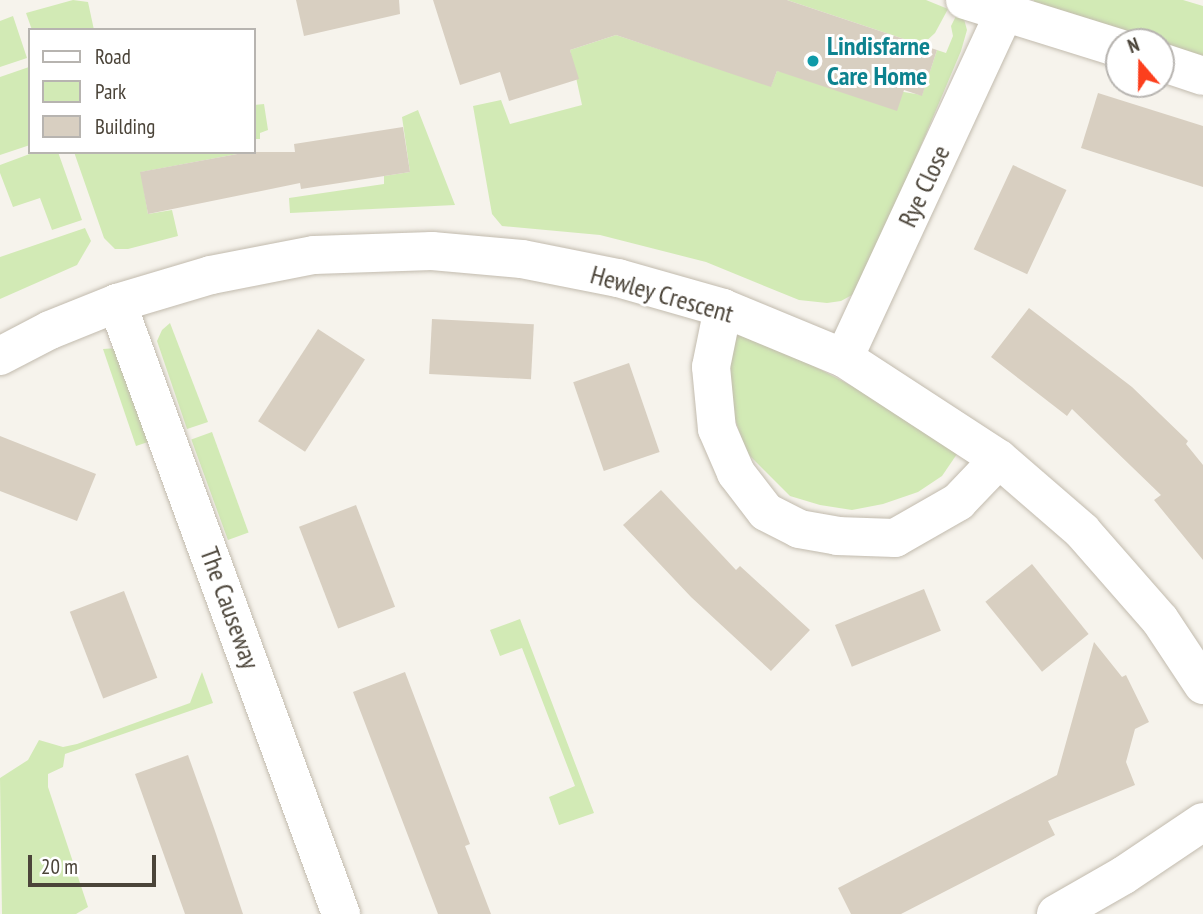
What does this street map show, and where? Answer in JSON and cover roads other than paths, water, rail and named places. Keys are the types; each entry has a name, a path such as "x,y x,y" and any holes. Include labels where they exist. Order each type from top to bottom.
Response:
{"street":[{"path":"965,0 1105,44"},
{"name":"Rye Close","path":"844,358 1004,14"},
{"path":"1175,67 1203,76"},
{"name":"Hewley Crescent","path":"0,356 50,330 117,303 211,275 314,255 432,251 522,259 618,278 723,308 844,358 999,459 1082,531 1160,620 1203,685"},
{"name":"The Causeway","path":"117,303 341,914"},
{"path":"723,308 711,367 717,429 736,473 766,512 799,529 838,536 894,538 958,502 999,459"},
{"path":"1056,914 1124,875 1203,822"}],"place":[{"name":"Lindisfarne Care Home","path":"813,61"}]}
